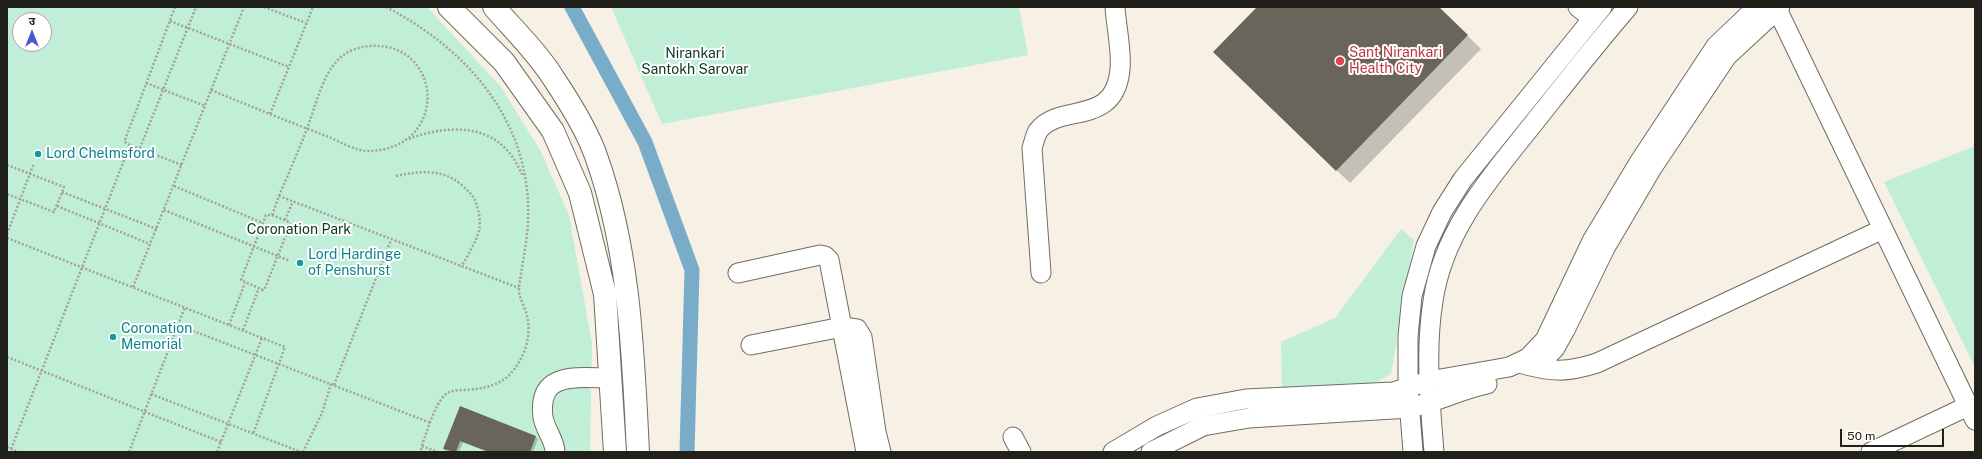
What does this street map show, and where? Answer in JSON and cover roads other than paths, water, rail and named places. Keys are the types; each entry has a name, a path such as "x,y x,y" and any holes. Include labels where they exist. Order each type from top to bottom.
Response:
{"main road":[{"path":"449,7 504,62 553,131 580,193 605,294 615,452"},
{"path":"494,7 554,78 596,155 608,194 621,249 632,336 638,452"}],"street":[{"path":"1041,273 1032,148 1035,136 1039,129 1049,122 1100,106 1115,88 1120,69 1115,7"},
{"path":"1434,452 1429,381 1429,337 1433,300 1445,253 1460,222 1480,191 1628,7"},
{"path":"1151,452 1203,426 1248,418 1409,408 1430,403 1465,388 1512,379 1525,374 1528,365 1545,340 1592,241 1640,161 1716,46 1757,7"},
{"path":"1528,365 1555,348 1605,248 1648,175 1727,56 1778,8 1883,230 1972,413 1870,452"},
{"path":"1413,452 1408,387 1408,336 1412,296 1426,246 1442,212 1463,179 1534,90 1590,11"},
{"path":"1534,90 1550,103"},
{"path":"1113,452 1157,426 1197,408 1232,401 1267,397 1386,393 1429,381 1528,365 1559,371 1578,369 1597,363 1883,230"},
{"path":"738,273 825,256 831,265 866,452"},
{"path":"751,345 842,328 857,329 862,337 876,432 881,452"},
{"path":"555,452 555,446 547,433 543,417 543,402 547,391 552,384 559,380 570,378 611,378"},
{"path":"1232,401 1235,421"}],"waterway":[{"path":"572,7 645,142 692,270 687,452"}],"place":[{"name":"Sant Nirankari Health City","path":"1340,61"},
{"name":"Lord Chelmsford","path":"38,154"},
{"name":"Lord Hardinge of Penshurst","path":"300,263"},
{"name":"Coronation Memorial","path":"113,337"}],"park label":[{"name":"Nirankari Santokh Sarovar","path":"695,62"},
{"name":"Coronation Park","path":"299,230"}]}
